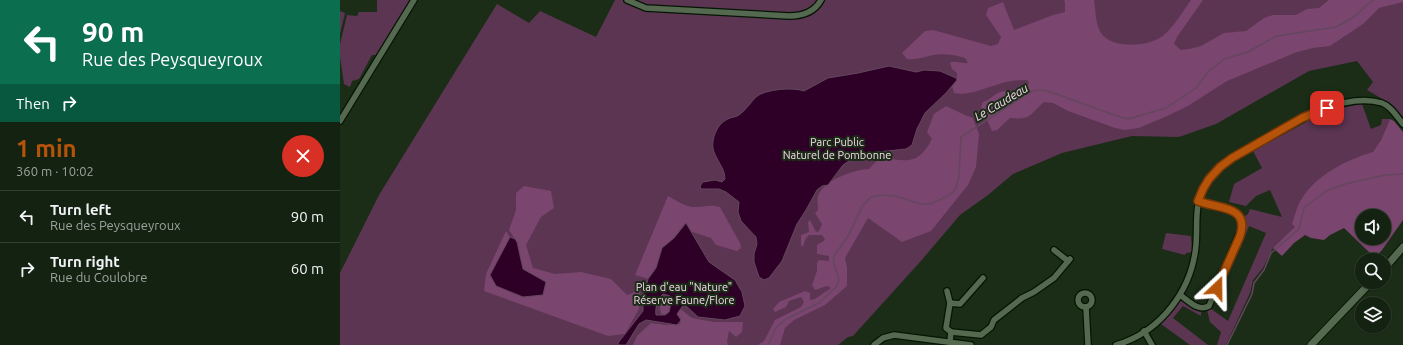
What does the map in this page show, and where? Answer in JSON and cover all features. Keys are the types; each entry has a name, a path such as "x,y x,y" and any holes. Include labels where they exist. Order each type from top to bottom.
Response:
{"main road":[{"path":"1391,261 1403,247"},
{"path":"1311,345 1365,289"}],"street":[{"path":"340,121 414,0"},
{"path":"627,0 646,8 789,16 798,16 811,12 821,0"},
{"path":"1116,345 1124,343 1158,322 1167,313 1180,295 1191,273 1194,259 1198,201 1209,179 1220,167 1232,158 1302,118 1327,108 1352,102 1381,103 1388,106 1403,124"},
{"path":"1180,295 1197,307 1204,309 1209,306 1242,227 1240,216 1233,211 1198,201"},
{"path":"947,291 950,303 946,328 952,332 980,335 991,328 994,320 1022,298 1034,292 1054,278 1069,260 1054,250"},
{"path":"950,303 960,304 983,278"},
{"path":"1086,307 1088,345"},
{"path":"1144,331 1152,345"},
{"path":"950,342 952,332"},
{"path":"874,345 883,338 894,335 971,345"}],"green space":[{"path":"377,0 411,0 377,55 372,55 359,79 352,81 350,87 344,84 340,57 340,44 347,15 357,16 359,12 377,12"},
{"name":"Parc Public Naturel de Pombonne","path":"615,0 1403,0 1403,117 1391,104 1367,90 1373,82 1357,61 1309,71 1216,124 1179,137 1132,136 1062,153 1013,174 988,195 960,215 853,336 848,337 838,345 340,345 340,273 379,195 497,4 529,23 540,11 596,37"},
{"path":"340,11 345,13 340,34"},
{"path":"1362,104 1371,129 1381,125 1382,119 1390,119 1381,140 1373,153 1357,157 1332,170 1317,182 1301,199 1296,227 1273,248 1263,268 1253,280 1250,293 1226,345 1217,345 1221,332 1210,322 1207,310 1210,308 1228,321 1266,233 1249,226 1240,249 1237,247 1245,228 1243,217 1248,214 1250,209 1282,217 1270,190 1256,196 1246,206 1229,202 1234,184 1262,168 1253,151 1312,119 1341,108"},
{"path":"1166,233 1191,236 1192,252 1186,253 1185,255 1162,249"},
{"path":"1180,301 1185,302 1201,311 1201,316 1183,306 1173,318 1208,345 1190,345 1161,324"}],"shaded area":[{"path":"1064,0 1094,0 1097,21 1101,33 1106,38 1114,42 1132,45 1151,42 1159,38 1165,34 1179,18 1191,0 1203,0 1177,37 1174,44 1181,50 1201,46 1224,33 1246,31 1264,18 1273,15 1296,15 1307,9 1319,8 1329,0 1403,0 1403,2 1379,8 1363,24 1330,46 1297,52 1227,81 1188,106 1165,117 1139,128 1125,130 1115,128 1068,111 1053,103 1044,102 1030,116 1010,118 997,130 992,131 981,107 983,102 1000,92 1019,92 1023,90 1029,82 1027,80 1006,82 971,93 954,93 952,86 957,80 957,73 952,69 950,63 968,63 965,58 941,54 917,59 907,59 902,53 925,31 933,30 991,46 998,44 1001,37 986,15 988,8 1003,2 1014,30 1065,12"},
{"path":"889,66 916,72 924,70 940,71 956,78 957,80 925,113 917,129 912,145 906,149 868,153 852,159 843,165 828,185 822,186 817,190 797,224 782,261 769,278 764,280 759,277 754,262 754,254 757,244 756,237 741,221 738,212 739,202 726,192 719,189 701,189 700,186 703,182 715,180 722,182 725,179 723,169 715,155 713,146 714,137 718,127 726,120 739,115 760,94 786,89 804,91 828,78"},
{"path":"946,106 973,118 979,134 976,167 968,185 931,231 902,242 868,218 845,258 847,268 847,286 825,305 794,320 785,328 780,345 758,345 764,341 775,320 801,307 804,302 801,297 789,301 786,307 775,312 773,309 779,302 805,291 810,293 810,300 815,299 831,288 827,286 815,290 812,285 819,260 829,261 829,256 817,254 817,245 825,240 822,235 809,235 805,240 803,247 801,245 801,235 809,232 808,222 810,220 816,232 819,231 822,224 815,213 818,210 818,198 820,191 839,177 856,171 869,169 880,157 897,160 910,160 922,154 932,139 927,132 934,114"},
{"path":"1390,119 1394,121 1403,132 1403,220 1391,237 1391,209 1355,209 1355,239 1344,228 1330,235 1324,240 1311,238 1305,235 1294,243 1282,256 1273,248 1295,227 1292,224 1299,204 1308,190 1316,182 1333,169 1353,159 1373,152 1381,140"},
{"path":"524,186 551,191 554,208 541,217 526,245 533,268 555,274 581,272 611,279 627,295 640,290 639,309 625,334 608,336 484,291 486,274 506,231 510,237 490,275 546,282 523,269 517,242 509,230 516,210 516,193"},
{"path":"668,196 684,205 691,207 720,207 740,243 741,248 737,251 716,245 711,238 692,232 685,223 674,238 662,248 656,268 648,279 635,275"},
{"path":"686,223 709,262 735,280 742,292 745,306 740,316 725,320 698,317 684,304 677,314 681,320 677,325 646,320 639,324 626,345 619,345 618,343 643,311 643,300 648,279 656,268 662,248 674,238","holes":["663,294 670,296 672,299 669,312 665,315 656,315 657,304 661,296"]},
{"path":"510,237 515,239 517,242 523,269 546,282 543,295 523,297 496,286 490,275"},
{"path":"1362,245 1386,245 1379,253 1369,252"},
{"path":"664,296 692,318 714,322 743,322 742,332 736,337 729,331 727,342 728,345 633,345 637,336 651,323 666,325 680,324 681,318 661,314 659,302"}],"waterway":[{"name":"Le Caudeau","path":"768,345 776,328 786,319 819,303 836,287 839,280 833,258 847,238 863,205 871,197 881,195 895,196 921,204 930,204 948,196 955,190 959,177 961,137 1032,91 1048,91 1128,119 1166,108 1196,88 1208,72 1224,59 1248,52 1276,36 1336,27 1354,17 1374,0"},
{"path":"1227,345 1252,294 1254,283 1264,270 1271,253 1299,229 1304,208 1326,191 1345,184 1385,175 1403,174"}],"route":[{"path":"1217,288 1240,236 1242,221 1240,216 1233,211 1198,201 1209,179 1220,167 1232,158 1302,118 1327,108"}],"park label":[{"name":"Plan d'eau \"Nature\" Réserve Faune/Flore","path":"684,293"}]}
